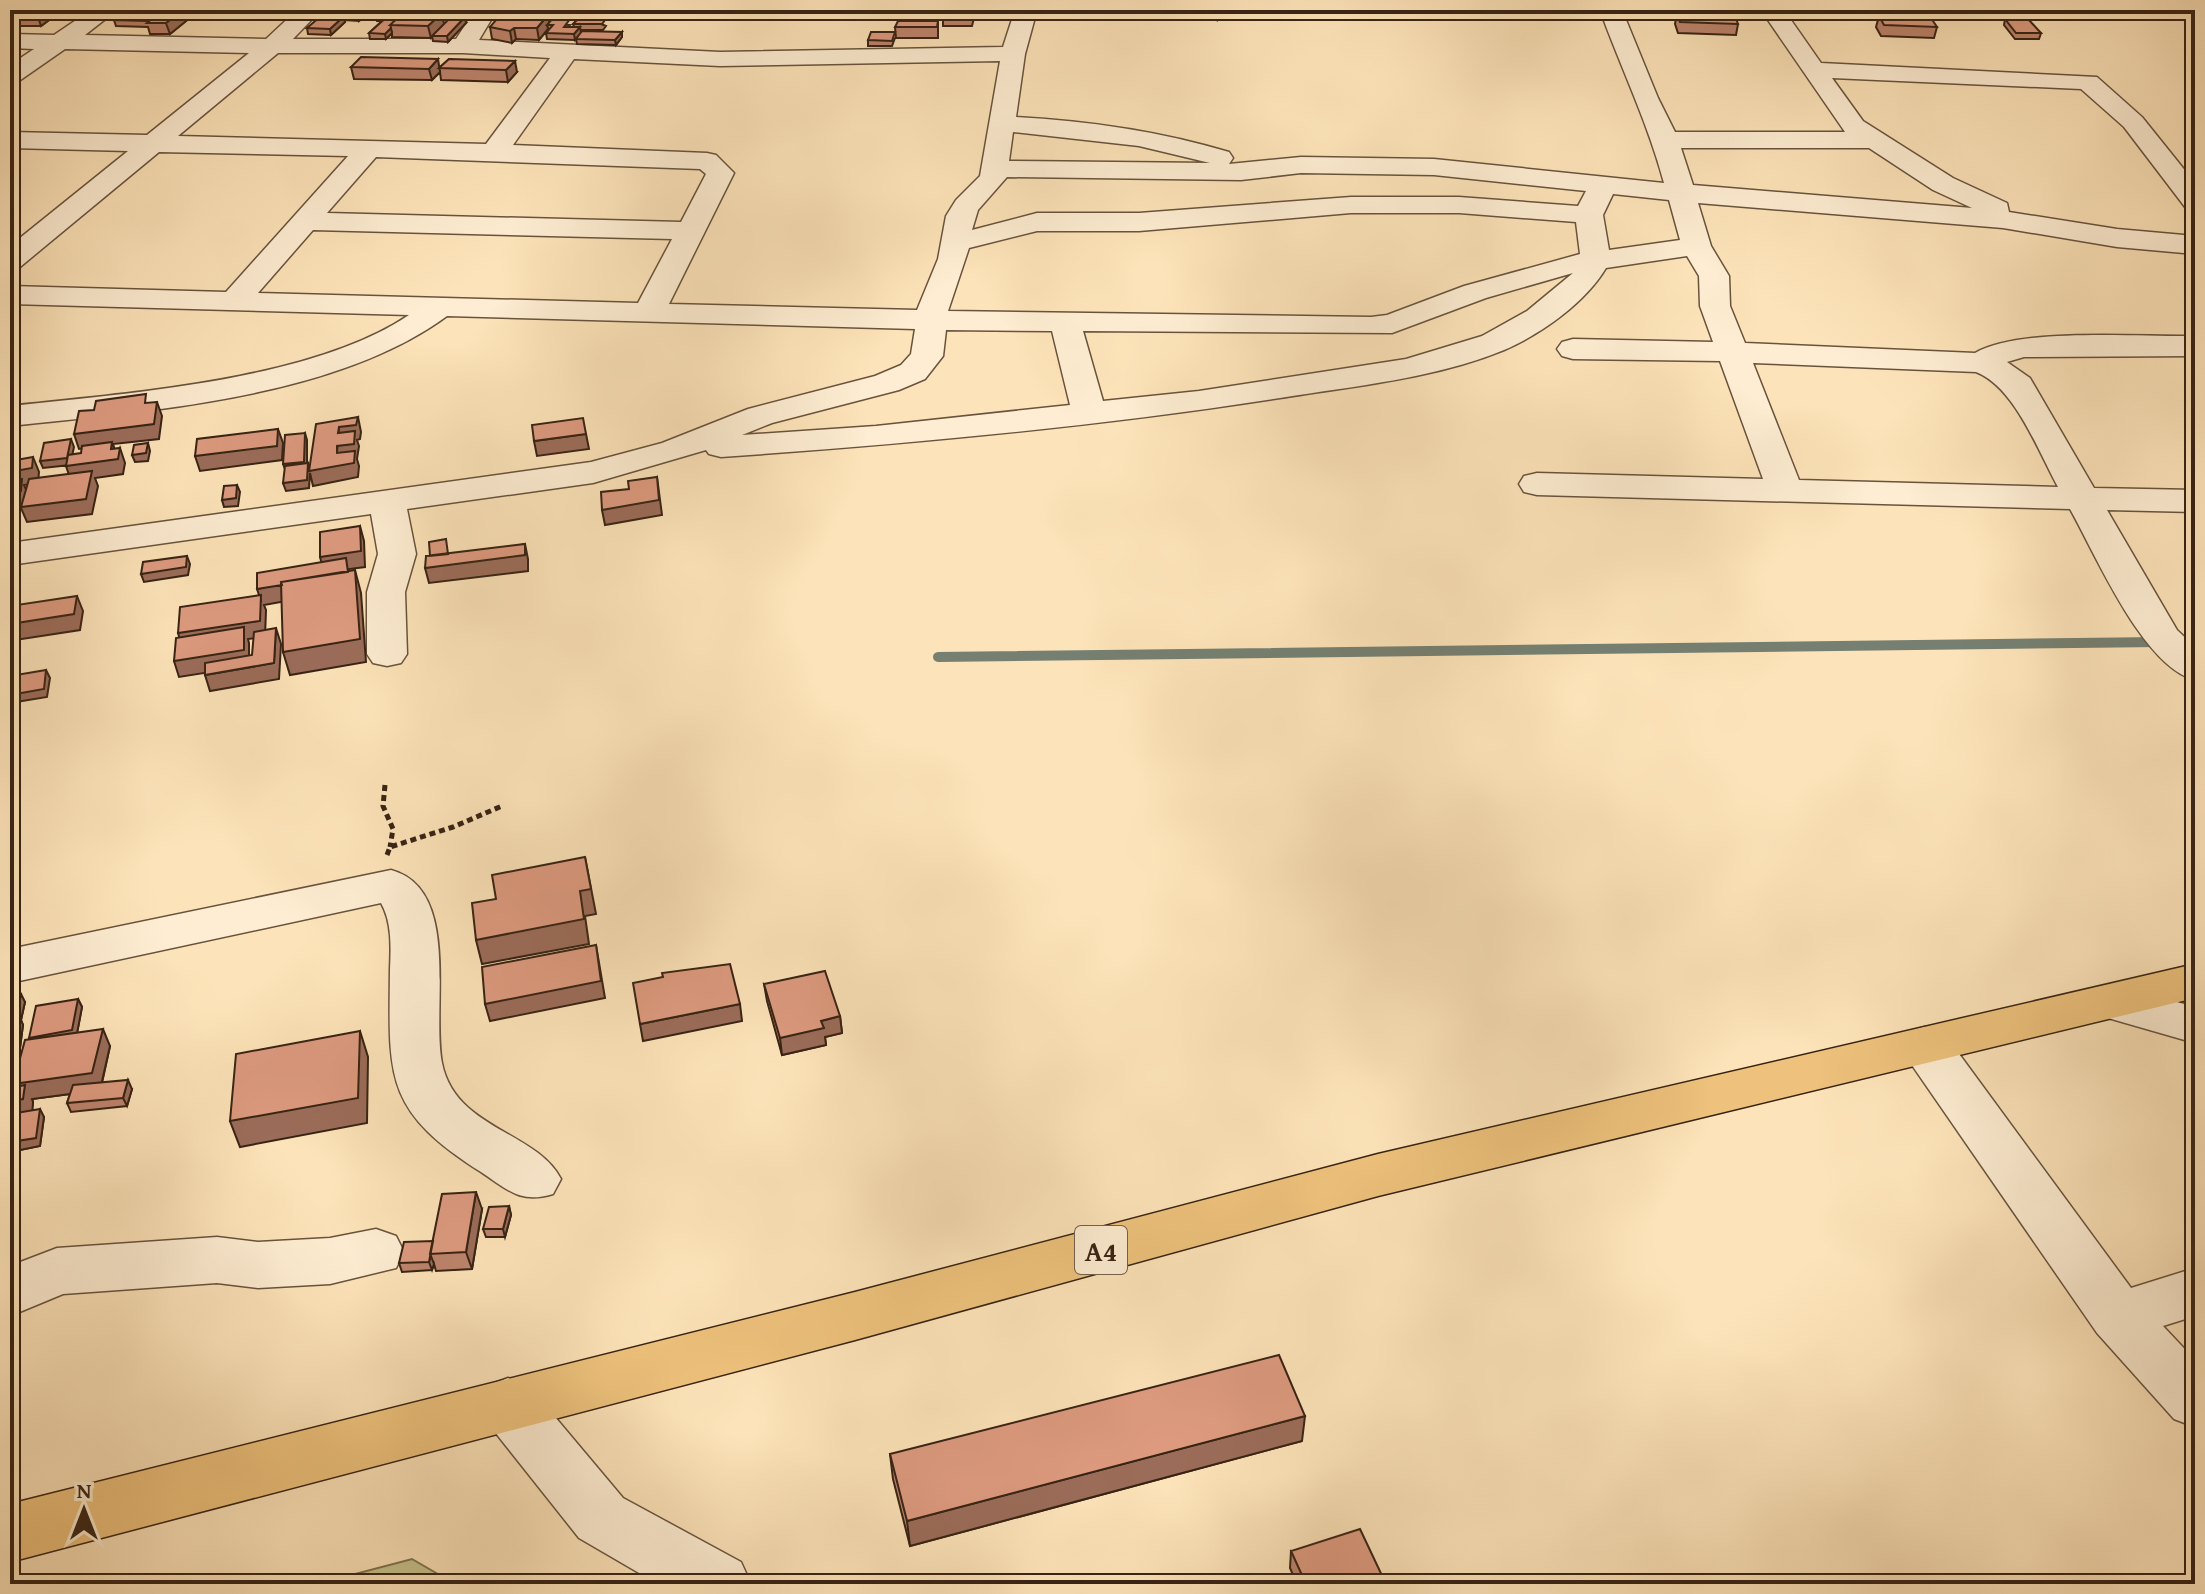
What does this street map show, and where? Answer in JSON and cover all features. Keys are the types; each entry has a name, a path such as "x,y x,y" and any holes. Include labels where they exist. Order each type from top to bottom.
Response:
{"main road":[{"name":"A4","path":"10,1533 855,1316 1378,1175 2195,981"}],"street":[{"path":"10,76 106,10"},
{"path":"10,261 272,46 310,10"},
{"path":"463,46 486,10"},
{"path":"10,554 593,472 674,450 760,416 887,383 913,372 927,356 933,307 953,259 960,216 993,178 1013,54 1026,10"},
{"path":"1611,10 1645,98 1666,140 1696,246 1714,276 1715,306 1785,491"},
{"path":"1772,10 1854,127 1870,140 1975,200 2033,223"},
{"path":"1892,10 1960,12"},
{"path":"10,41 463,46 805,59 1013,54"},
{"path":"494,152 567,51"},
{"path":"1814,70 2088,82 2133,122 2195,201"},
{"path":"1001,124 1162,140 1220,158 1283,166 1434,167 2033,223 2117,238 2195,245"},
{"path":"10,140 494,152 707,161 720,173 649,312"},
{"path":"1666,140 1870,140"},
{"path":"234,301 368,150"},
{"path":"994,169 1241,172 1283,166"},
{"path":"1241,172 1282,190 1351,205"},
{"path":"674,450 876,436 1199,401 1410,368 1493,343 1538,318 1584,280 1596,260 1589,215 1595,198 1607,184"},
{"path":"957,242 1037,222 1139,222 1351,205 1459,205 1589,215"},
{"path":"305,221 691,231"},
{"path":"10,295 933,320 1392,324 1475,292 1596,260 1696,246"},
{"path":"10,416 256,380 376,344 402,333 440,307"},
{"path":"1065,322 1089,412"},
{"path":"1981,363 2000,352 2024,347 2195,346"},
{"path":"1573,349 1731,352 1981,363 2002,371 2018,385 2161,637 2195,668"},
{"path":"1537,484 2195,501"},
{"path":"387,501 397,554 386,592 387,654"},
{"path":"10,966 390,866 412,924 415,1048 419,1074 434,1106 486,1149 534,1179"},
{"path":"2112,1002 2195,1025"},
{"path":"1925,1045 2118,1316 2195,1401"},
{"path":"10,1292 57,1271 217,1260 272,1264 330,1261 376,1252"},
{"path":"2118,1316 2195,1292"},
{"path":"508,1404 601,1518 718,1584"}],"path":[{"path":"385,785 383,806 393,829 390,866"},
{"path":"390,866 453,827 502,806"}],"shaded area":[{"path":"412,1559 455,1584 317,1584"}],"building":[{"path":"28,10 53,10 39,20 14,20"},
{"path":"162,10 182,10 166,23 147,23"},
{"path":"327,10 364,10 358,15 322,14"},
{"path":"567,10 580,10 590,14 582,16"},
{"path":"125,12 157,13 147,21 114,20"},
{"path":"404,12 442,13 428,26 390,25"},
{"path":"945,12 974,13 972,20 943,20"},
{"path":"1677,13 1694,14 1696,17 1735,16 1738,24 1680,22"},
{"path":"501,14 548,15 537,28 514,28 510,31 490,27"},
{"path":"1929,15 1937,27 1884,25 1879,16"},
{"path":"321,16 343,17 330,29 307,28"},
{"path":"388,16 400,16 385,34 369,33"},
{"path":"451,17 465,17 447,36 432,36"},
{"path":"552,19 570,19 564,27 580,27 574,34 546,33 553,25 547,25"},
{"path":"2005,19 2029,20 2041,33 2016,33"},
{"path":"577,20 605,20 602,24 573,24"},
{"path":"898,21 938,21 937,27 895,27"},
{"path":"582,31 622,32 615,40 576,39"},
{"path":"871,32 895,32 892,41 868,40"},
{"path":"361,57 438,59 429,69 351,67"},
{"path":"449,59 515,61 506,70 439,68"},
{"path":"146,394 145,403 157,402 154,424 74,434 79,411 94,410 96,401"},
{"path":"358,417 356,425 339,427 338,433 355,431 354,444 337,446 337,453 355,451 354,463 309,471 316,424"},
{"path":"583,418 586,434 534,441 532,425"},
{"path":"278,429 277,446 195,456 197,439"},
{"path":"305,433 304,462 283,464 285,435"},
{"path":"71,439 67,458 40,461 44,443"},
{"path":"112,442 111,449 120,448 118,459 66,466 68,455 81,453 82,446"},
{"path":"148,443 146,453 132,455 134,445"},
{"path":"33,457 32,468 15,471 17,480 22,479 21,491 10,495 10,461"},
{"path":"308,463 307,480 283,483 285,466"},
{"path":"92,471 86,499 21,507 29,479"},
{"path":"657,477 659,500 602,510 601,492 629,489 628,481"},
{"path":"237,485 236,498 222,500 224,486"},
{"path":"360,526 361,551 320,557 320,532"},
{"path":"446,539 448,554 430,556 429,542"},
{"path":"525,544 525,555 425,568 426,556"},
{"path":"187,556 186,567 141,574 143,562"},
{"path":"346,558 348,572 281,582 282,585 257,589 257,573"},
{"path":"355,570 360,639 283,652 281,582"},
{"path":"261,595 260,621 178,633 180,607"},
{"path":"77,596 74,614 10,624 10,606"},
{"path":"244,627 244,650 174,661 176,638"},
{"path":"276,628 274,663 205,675 205,663 252,655 254,632"},
{"path":"46,670 44,689 10,695 10,676"},
{"path":"585,857 591,889 580,891 584,919 476,940 472,903 496,899 492,875"},
{"path":"596,945 601,981 485,1004 482,967"},
{"path":"730,964 740,1004 640,1024 633,983 663,977 662,973"},
{"path":"825,971 840,1016 821,1021 824,1028 780,1038 764,984"},
{"path":"21,994 14,1048 12,1048 10,995"},
{"path":"78,999 72,1030 29,1038 36,1006"},
{"path":"103,1029 92,1073 13,1084 25,1040"},
{"path":"360,1031 358,1098 230,1121 236,1054"},
{"path":"128,1080 123,1098 67,1103 73,1085"},
{"path":"25,1085 23,1099 10,1101 10,1088"},
{"path":"40,1109 36,1138 10,1142 10,1114"},
{"path":"476,1192 466,1252 430,1254 442,1194"},
{"path":"509,1206 503,1229 483,1229 489,1207"},
{"path":"433,1241 429,1262 399,1263 404,1242"},
{"path":"1279,1355 1305,1416 907,1521 890,1454"},
{"path":"1360,1529 1386,1584 1306,1584 1291,1551"}],"waterway":[{"path":"2176,642 2195,641"},
{"path":"938,657 2160,642"}]}
